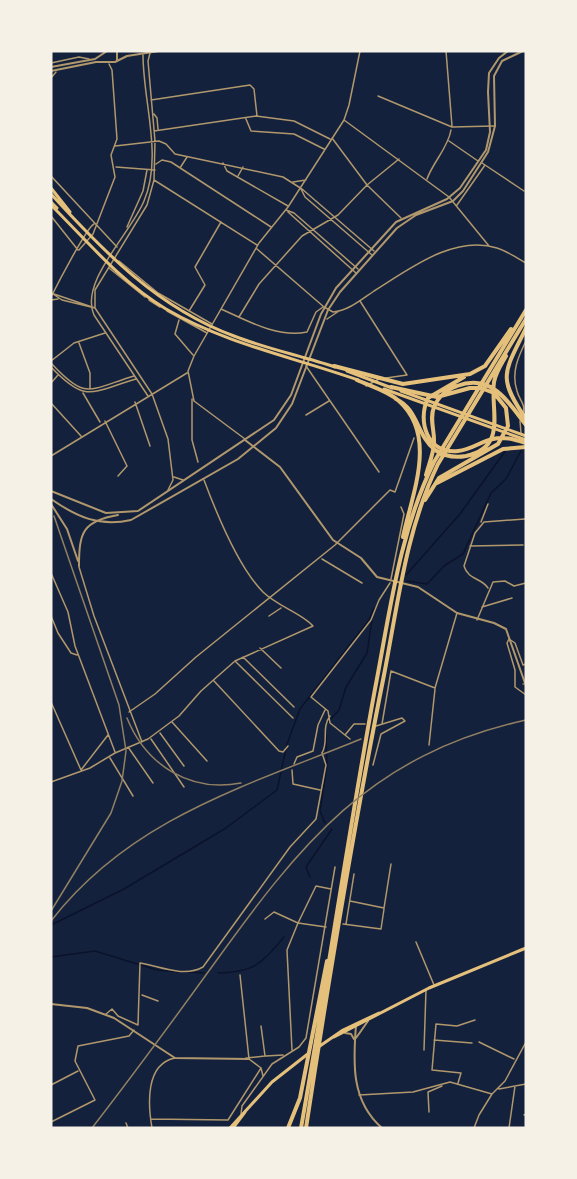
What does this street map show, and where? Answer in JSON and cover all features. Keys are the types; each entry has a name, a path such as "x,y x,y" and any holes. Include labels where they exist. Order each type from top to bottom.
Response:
{"highway":[{"path":"526,310 485,366 428,398 422,418 428,436 438,446 453,451 465,450 494,438 526,441"},
{"path":"423,484 446,440 526,310"},
{"path":"306,1128 362,789 398,595 413,531 438,464 526,319"},
{"path":"526,328 508,367 506,385 509,394 526,419"},
{"path":"357,380 409,408 426,441 441,453 453,457 467,456 485,446 495,426 495,378 516,335"},
{"path":"334,366 397,383 471,374"},
{"path":"400,560 434,446 432,418 434,406 442,395 452,388 473,382 490,386 503,395 526,426"},
{"path":"391,387 436,397 470,388 484,389 494,393 503,402 508,420 505,435 498,444 448,471 432,488 413,531"},
{"path":"301,1128 353,811 421,454 420,438 409,414 396,399"},
{"path":"432,488 492,454 526,441"},
{"path":"288,1128 300,1098 324,967 329,955"}],"main road":[{"path":"51,188 75,221"},
{"path":"51,194 126,272 182,312 234,337 334,366 526,441"},
{"path":"51,204 114,268 165,308 217,334 244,345 357,380 526,441"},
{"path":"232,1128 241,1114 277,1076 328,1040 426,989 526,948"},
{"path":"334,1037 381,1013"},
{"path":"232,1128 246,1110"}],"street":[{"path":"51,296 79,250 86,244 111,192 115,167 111,155 117,139 112,70 118,57 118,51 132,51"},
{"path":"51,67 58,70 107,61 115,62 128,56 159,51"},
{"path":"198,462 192,440 190,403 192,399 188,372 194,356 257,247 287,211 344,120 360,51"},
{"path":"426,180 435,159 449,141 452,129 446,51"},
{"path":"51,500 75,515 99,523 122,522 140,517 255,447 276,428 288,411 328,310 358,270 408,220 453,201 463,191 482,163 488,146 491,126 489,73 498,58 508,51"},
{"path":"457,206 491,147 495,126 492,90 495,71 508,57 523,51"},
{"path":"51,67 90,59 106,52 107,61 112,70"},
{"path":"150,53 148,60 155,141 154,170 143,203 93,287 90,305 106,333 136,376 152,394 168,439 172,473 172,483 168,491"},
{"path":"143,54 154,180 147,205 95,290 96,308 148,396"},
{"path":"51,78 58,70"},
{"path":"151,100 250,85 254,89 256,116"},
{"path":"378,96 452,129 495,126"},
{"path":"153,113 157,118 158,130"},
{"path":"154,130 256,116 296,122 331,139 367,185 401,218"},
{"path":"246,118 250,131 294,134 325,150"},
{"path":"344,120 449,197 490,246 526,263"},
{"path":"116,146 155,141 166,144 174,153 187,157 280,176 301,188 375,252"},
{"path":"449,141 524,191"},
{"path":"179,168 187,157"},
{"path":"239,317 259,284 308,231 335,217 367,185 399,159"},
{"path":"155,165 164,160 179,168 272,228"},
{"path":"223,163 226,170 288,207"},
{"path":"79,566 80,538 89,525 101,519 148,506 274,420 288,401 324,307 352,270 401,218 449,197 482,163"},
{"path":"115,167 154,170"},
{"path":"237,177 243,167"},
{"path":"128,230 127,222 146,183 147,170"},
{"path":"51,176 120,250"},
{"path":"151,177 257,247 328,310 339,311"},
{"path":"293,182 307,180"},
{"path":"301,188 305,197 372,255"},
{"path":"287,211 291,211 313,229 358,270"},
{"path":"287,211 356,273"},
{"path":"51,216 79,250"},
{"path":"188,311 205,285 195,267 221,222"},
{"path":"79,250 81,240 88,228 95,224"},
{"path":"327,319 438,254 461,248 490,246"},
{"path":"115,258 159,293 213,324"},
{"path":"109,267 144,296 207,333"},
{"path":"51,296 96,308"},
{"path":"51,296 92,309 96,308"},
{"path":"51,296 62,300"},
{"path":"360,300 407,375 379,379 366,386"},
{"path":"221,309 275,331 304,333 310,328 317,310 324,307"},
{"path":"180,319 176,334 194,356"},
{"path":"106,333 78,342 51,362 74,386 90,389 136,376"},
{"path":"526,340 516,363 514,377 516,390 525,408 520,431 526,441"},
{"path":"78,342 90,373 90,389"},
{"path":"306,366 379,472"},
{"path":"51,367 71,387 83,392 101,423"},
{"path":"51,456 135,402 188,372"},
{"path":"51,383 58,374"},
{"path":"83,392 136,376"},
{"path":"192,399 280,467 337,544 361,558 378,577 425,590 457,613 503,627 515,644 523,665 526,664"},
{"path":"306,415 330,400"},
{"path":"135,402 150,446"},
{"path":"51,403 81,436"},
{"path":"105,421 127,466 118,476"},
{"path":"129,712 155,694 337,544 390,490 395,492 414,438"},
{"path":"172,473 175,478 183,480"},
{"path":"51,782 93,767 109,756 150,738 171,722 235,661 260,648 311,628 312,624 281,608 257,585 232,543 203,479"},
{"path":"51,491 94,510 125,514"},
{"path":"51,504 67,529 87,596 142,742"},
{"path":"488,504 464,560 465,570 488,588"},
{"path":"350,738 345,735 325,709 312,700 311,696 371,619 390,581 404,514 401,507"},
{"path":"481,523 525,519"},
{"path":"469,546 523,545"},
{"path":"320,558 362,583"},
{"path":"51,573 68,612 78,654 115,753"},
{"path":"477,620 488,588 496,580 505,581 514,586 526,583"},
{"path":"482,607 512,598"},
{"path":"269,616 281,608"},
{"path":"429,745 435,688 457,613"},
{"path":"51,615 71,653 78,654"},
{"path":"510,638 526,686"},
{"path":"510,638 507,643 515,670 514,684 518,691 526,695"},
{"path":"260,648 281,668"},
{"path":"243,657 294,707"},
{"path":"235,661 293,718"},
{"path":"382,724 391,671 435,688"},
{"path":"213,681 278,749 283,752 286,746"},
{"path":"51,702 81,770"},
{"path":"294,764 297,757 313,751 325,709"},
{"path":"106,1015 112,1009 118,1016 137,1026 140,964 170,970 198,970 203,967 290,847 316,819 326,763 322,753 325,748 324,733 330,717"},
{"path":"373,765 381,734 405,721 402,718 376,726"},
{"path":"171,722 207,761"},
{"path":"345,735 354,724 365,724"},
{"path":"159,732 184,766"},
{"path":"317,732 324,733"},
{"path":"81,770 109,735"},
{"path":"150,738 184,787"},
{"path":"128,747 153,783"},
{"path":"109,756 132,795"},
{"path":"292,770 293,783 321,790"},
{"path":"354,874 344,924 381,929 391,864"},
{"path":"241,1114 248,1099 272,1064 302,1045 307,1035 335,867"},
{"path":"292,1052 287,950 316,886 332,889"},
{"path":"350,901 384,908"},
{"path":"266,919 274,912 298,922 326,927"},
{"path":"327,921 333,922"},
{"path":"416,942 434,986"},
{"path":"240,975 248,1058 261,1068 263,1077"},
{"path":"424,1050 426,989"},
{"path":"140,994 158,1001"},
{"path":"51,1004 76,1006 106,1015 134,1030 175,1058"},
{"path":"356,1040 358,1033 370,1019"},
{"path":"458,1083 461,1073 432,1070 436,1024 457,1026 475,1020"},
{"path":"356,1024 358,1033"},
{"path":"356,1024 355,1076 359,1095 368,1112 382,1128"},
{"path":"261,1026 265,1056"},
{"path":"51,1122 94,1100 75,1061 78,1046 128,1037 134,1030"},
{"path":"343,1033 351,1034 356,1040"},
{"path":"434,1040 472,1043"},
{"path":"479,1042 514,1060"},
{"path":"498,1090 526,1042"},
{"path":"152,1128 148,1099 157,1070 165,1060 175,1058 220,1061 284,1055"},
{"path":"150,1119 228,1119 261,1068"},
{"path":"51,1085 79,1071"},
{"path":"359,1095 413,1092 458,1083 492,1094"},
{"path":"429,1112 428,1092 445,1084"},
{"path":"474,1128 492,1094 498,1090 526,1084"},
{"path":"509,1128 515,1086"},
{"path":"248,1099 250,1106"},
{"path":"126,1123 128,1128"}],"waterway":[{"path":"407,581 427,584 444,566 463,554 491,493 506,479 522,449"},
{"path":"406,575 460,514 506,450"},
{"path":"51,925 124,889 226,828 277,790 287,744 300,709 369,620 374,608"},
{"path":"328,722 339,710 346,687 367,653 372,620"},
{"path":"325,823 320,811 327,765 326,736"},
{"path":"310,877 306,867 332,829"},
{"path":"218,973 241,971 256,965 284,937"},
{"path":"51,957 95,951 157,970 179,972"},
{"path":"189,972 204,973"}],"railway":[{"path":"51,911 111,813 122,781 126,751 119,705 54,516"},
{"path":"127,718 135,735 146,749 172,772 204,784 241,783"},
{"path":"92,1128 276,882 308,844 343,811 381,781 423,756 471,736 526,720"},
{"path":"51,921 82,886 117,856 153,831 233,790 361,739"}]}
